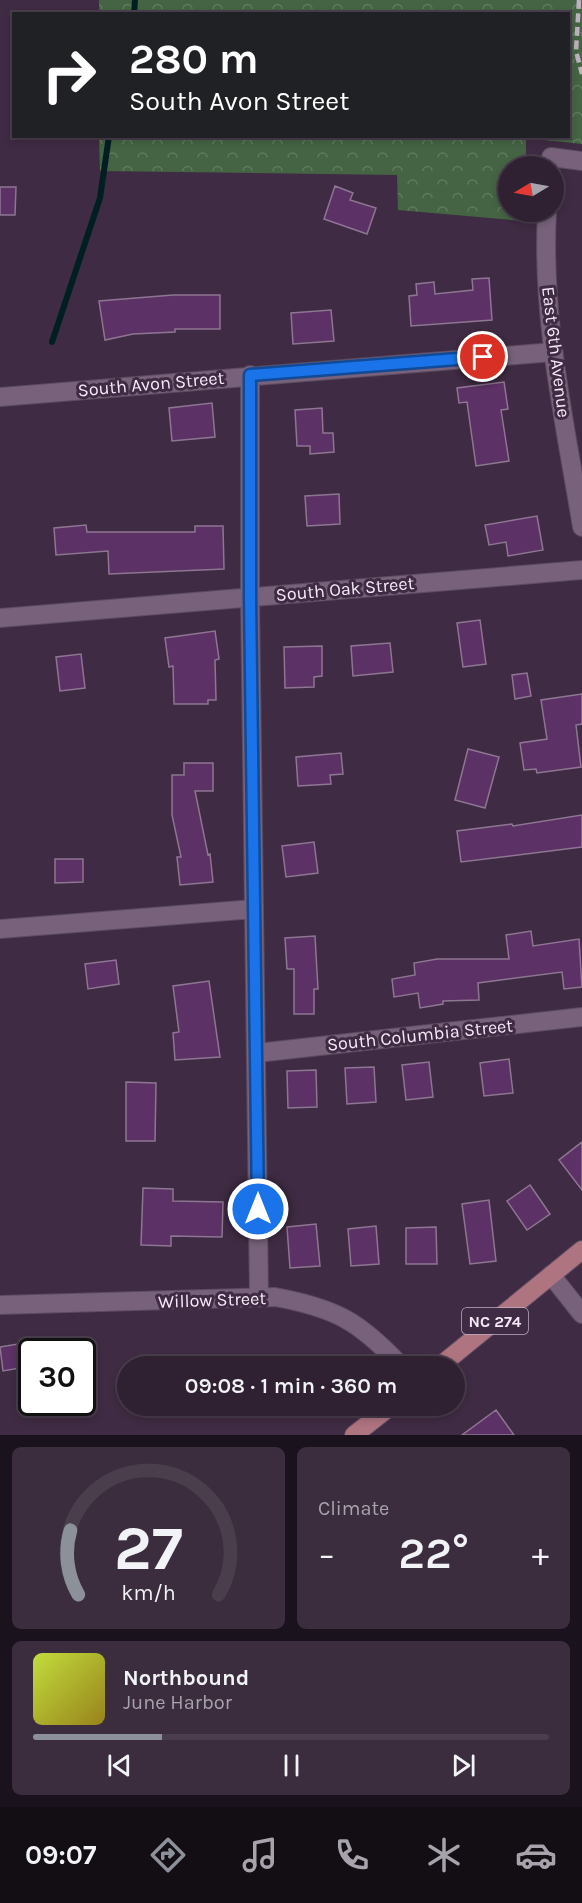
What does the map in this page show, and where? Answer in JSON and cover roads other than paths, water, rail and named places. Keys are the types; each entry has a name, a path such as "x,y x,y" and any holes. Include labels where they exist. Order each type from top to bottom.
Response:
{"main road":[{"name":"NC 274","path":"452,1356 582,1250"},
{"path":"354,1435 378,1416"}],"street":[{"path":"564,162 582,161"},
{"name":"East 6th Avenue","path":"547,222 545,254 553,352 582,528"},
{"name":"South Avon Street","path":"0,396 553,352"},
{"path":"250,375 250,597 259,1297"},
{"name":"South Oak Street","path":"0,618 582,570"},
{"path":"0,929 254,909"},
{"name":"South Columbia Street","path":"257,1053 582,1017"},
{"path":"551,1275 582,1314"},
{"name":"Willow Street","path":"0,1305 259,1297 300,1302 344,1317 363,1328 391,1356"}],"waterway":[{"path":"134,12 135,0"},
{"path":"52,342 100,198 109,138"}],"railway":[{"path":"579,0 576,51 582,74"}]}
